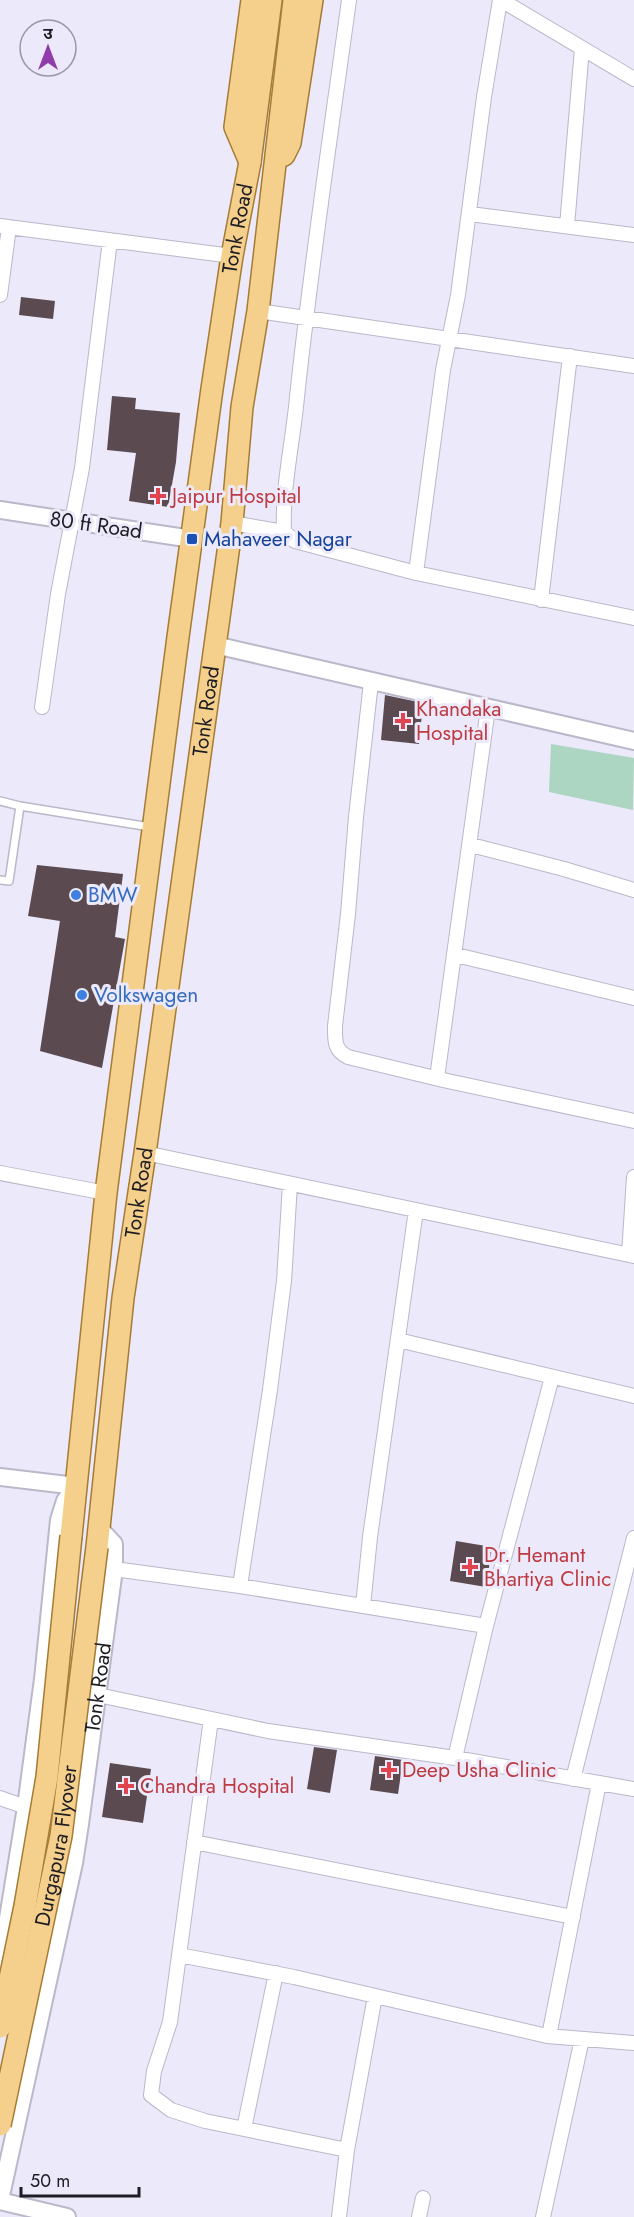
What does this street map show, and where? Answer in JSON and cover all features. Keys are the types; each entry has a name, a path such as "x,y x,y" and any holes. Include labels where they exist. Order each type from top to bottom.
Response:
{"main road":[{"path":"250,162 235,127 252,0"},
{"name":"Tonk Road","path":"76,1486 106,1193 192,539 232,256 250,162 271,0"},
{"name":"Tonk Road","path":"98,1538 123,1298 232,523 242,407 258,311 294,0"},
{"path":"273,176 290,143 312,0"},
{"name":"Durgapura Flyover","path":"0,2027 25,1906 46,1777 76,1486"},
{"name":"Durgapura Flyover","path":"0,2125 61,1836 98,1538"}],"street":[{"path":"284,532 282,505 349,0"},
{"path":"416,573 443,370 458,295 484,97 501,0 634,79"},
{"path":"567,226 582,48"},
{"path":"470,214 634,235"},
{"path":"0,296 4,227 232,256"},
{"path":"42,707 58,594 82,468 110,240"},
{"path":"258,311 634,366"},
{"path":"541,600 570,356"},
{"name":"80 ft Road","path":"0,510 192,539"},
{"path":"232,523 284,532 295,541 416,573 634,618"},
{"path":"215,645 634,741"},
{"path":"371,682 334,1044 339,1052 348,1057 634,1121"},
{"path":"437,1078 456,954 488,708"},
{"path":"471,845 634,890"},
{"path":"456,954 634,998"},
{"path":"145,1153 631,1255 634,1177"},
{"path":"0,1173 106,1193"},
{"path":"240,1586 284,1281 290,1184"},
{"path":"363,1606 370,1537 416,1210"},
{"path":"398,1340 634,1396"},
{"path":"455,1758 486,1626 552,1377"},
{"path":"0,1477 39,1484 76,1486"},
{"name":"Tonk Road","path":"0,1968 26,1807 43,1679 59,1520 65,1501 76,1486"},
{"name":"Tonk Road","path":"0,2201 74,1863 114,1569 114,1544 98,1538"},
{"path":"573,1779 634,1538"},
{"path":"114,1569 240,1586 486,1626"},
{"path":"98,1695 268,1731 455,1758 634,1789"},
{"path":"211,1719 170,2022 154,2071 152,2095 171,2110 205,2121 347,2150"},
{"path":"549,2036 599,1783"},
{"path":"0,1798 26,1807"},
{"path":"194,1842 573,1917"},
{"path":"7,1930 57,1941"},
{"path":"179,1955 276,1973 549,2036 634,2043"},
{"path":"244,2129 276,1973"},
{"path":"339,2217 347,2150 375,1996"},
{"path":"543,2217 582,2039"},
{"path":"419,2217 423,2198"},
{"path":"0,2201 67,2217"}],"lane":[{"path":"0,801 154,828"},
{"path":"0,880 9,881 20,806"}],"green space":[{"path":"551,744 634,758 633,810 549,792"}],"building":[{"path":"21,297 55,301 53,319 19,315"},
{"path":"112,396 136,398 135,409 180,413 176,462 168,507 129,501 136,453 107,450"},
{"path":"385,695 423,703 419,744 381,740"},
{"name":"Volkswagen","path":"37,865 123,874 115,937 125,939 102,1068 40,1051 60,921 28,916"},
{"path":"456,1541 492,1547 486,1587 450,1581"},
{"path":"314,1747 337,1750 330,1793 307,1789"},
{"path":"375,1756 403,1760 398,1794 370,1790"},
{"path":"110,1763 151,1769 143,1823 102,1817"}],"place":[{"name":"Jaipur Hospital","path":"158,496"},
{"name":"Mahaveer Nagar","path":"192,539"},
{"name":"Khandaka Hospital","path":"403,721"},
{"name":"BMW","path":"76,895"},
{"name":"Volkswagen","path":"82,995"},
{"name":"Dr. Hemant Bhartiya Clinic","path":"470,1567"},
{"name":"Deep Usha Clinic","path":"389,1770"},
{"name":"Chandra Hospital","path":"126,1786"}]}
